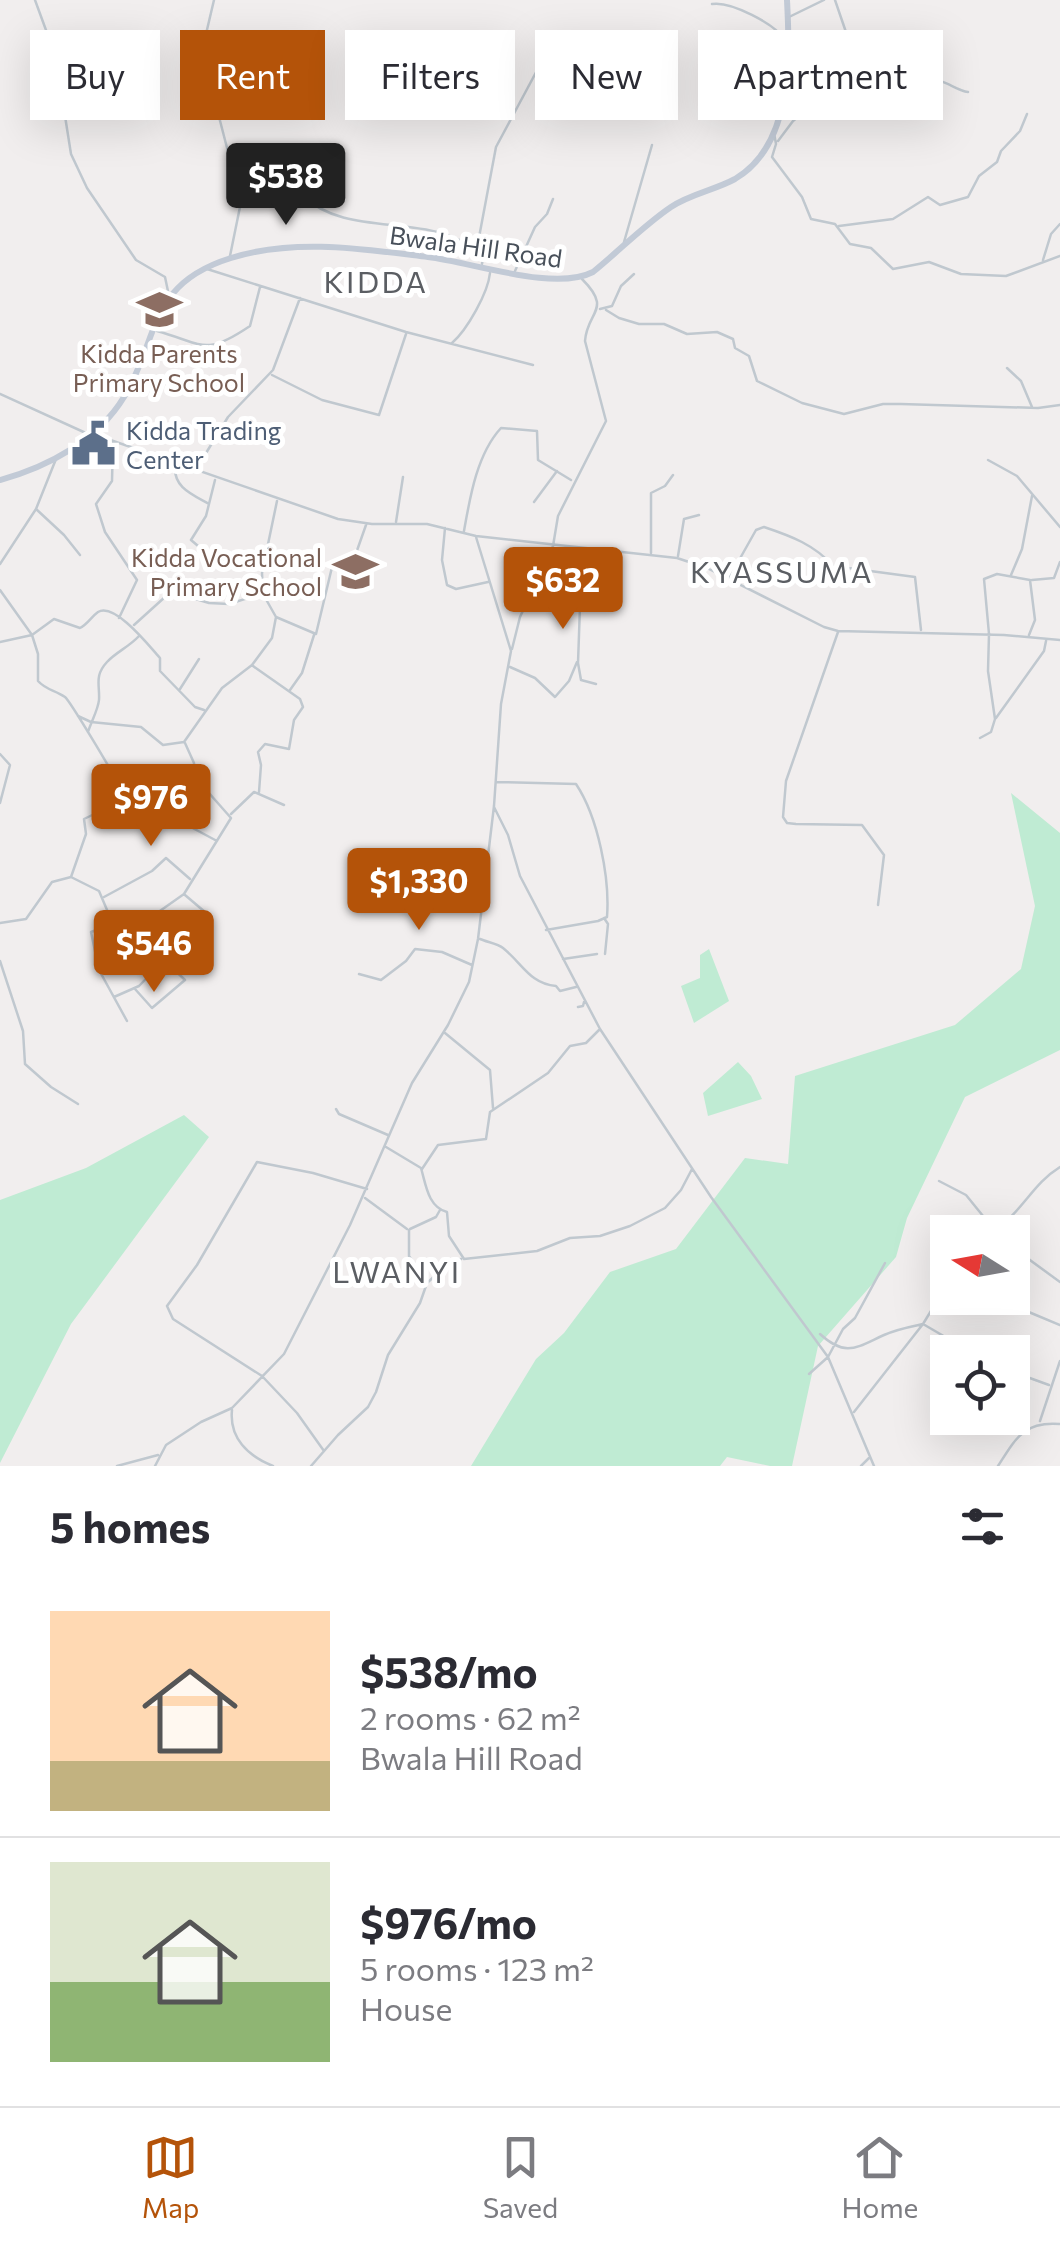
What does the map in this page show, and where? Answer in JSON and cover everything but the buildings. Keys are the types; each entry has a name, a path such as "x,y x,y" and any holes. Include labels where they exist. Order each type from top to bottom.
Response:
{"street":[{"path":"35,0 46,30"},
{"path":"214,0 202,51 241,202 229,259"},
{"path":"787,0 789,30"},
{"path":"788,17 824,0"},
{"path":"835,0 844,30"},
{"path":"712,4 737,7 777,30"},
{"path":"476,250 496,147 535,74"},
{"path":"943,83 968,92"},
{"path":"760,154 772,157 802,197 812,219 838,226 893,219 928,198 940,205 968,197 979,176 997,162 1004,147 1020,131 1027,114"},
{"path":"66,120 74,160 87,188 136,260 164,277 169,298"},
{"path":"582,278 669,208 735,178 760,154 777,120"},
{"path":"772,157 776,144 796,120"},
{"path":"773,132 776,144"},
{"path":"622,249 652,145"},
{"path":"302,195 328,212 355,222 441,230 484,258 490,277 487,290 465,328 450,344"},
{"path":"515,273 552,198"},
{"path":"1043,261 1050,234 1060,224"},
{"path":"838,226 850,244 872,248 896,270 929,262 974,276 1006,276 1060,256"},
{"name":"Bwala Hill Road","path":"0,480 56,457 104,425 130,386 151,329 169,298 206,269 229,259 293,246 430,257 557,279 582,278 595,294 598,309"},
{"path":"206,269 406,332 533,366"},
{"path":"606,310 634,274"},
{"path":"151,329 200,346 216,344 250,326 260,286"},
{"path":"191,470 228,417 270,374 300,298"},
{"path":"157,1465 166,1445 232,1408 279,1360 294,1338 367,1189 412,1083 469,982 478,938 494,806 501,704 511,651 525,606 553,546 558,516 606,421 585,341 598,309 640,324 676,326 687,334 717,332 733,339 735,348 749,356 757,381 802,403 844,414 883,404 1032,408 1060,405"},
{"path":"270,374 322,400 378,415 406,332"},
{"path":"1007,368 1021,380 1032,408"},
{"path":"0,394 92,435 338,520 427,524 476,536 677,558 824,628 1060,640"},
{"path":"464,533 480,467 498,429 537,431 538,460 574,482"},
{"path":"112,440 112,481 96,504 108,536 137,580 119,619"},
{"path":"0,564 36,509 56,457"},
{"path":"988,460 1008,468 1060,527"},
{"path":"175,464 176,480 210,504"},
{"path":"534,502 557,470"},
{"path":"651,554 652,492 665,486 673,475"},
{"path":"396,524 403,477"},
{"path":"204,552 191,540 204,521 215,479"},
{"path":"1011,576 1022,550 1032,494"},
{"path":"78,716 91,722 142,727 163,745 184,742 222,688 252,665 272,638 276,617 262,594 264,555 277,500"},
{"path":"36,509 80,555"},
{"path":"677,558 684,519 699,514"},
{"path":"289,692 302,673 333,564 336,560 354,559 366,524"},
{"path":"729,580 756,530 764,527 824,554 833,566 914,577 922,632"},
{"path":"445,528 442,560 447,586 490,582"},
{"path":"476,536 511,651"},
{"path":"582,547 578,658 581,680 596,684"},
{"path":"996,719 988,671 984,579 998,574 1030,580 1054,578 1060,562"},
{"path":"1029,637 1035,620 1030,580"},
{"path":"0,590 32,636 38,654 38,681 67,698 113,770 120,788 118,802"},
{"path":"133,626 165,597 229,604 262,594"},
{"path":"0,642 32,636 54,619 76,628 84,626 103,610 133,626 160,658 160,671 194,707 206,710"},
{"path":"276,617 314,635"},
{"path":"838,630 786,781 783,817 787,823 864,828 884,855 878,904"},
{"path":"88,736 99,700 98,674 140,635"},
{"path":"980,738 991,732 1044,651 1046,638"},
{"path":"509,666 535,678 555,697 569,681 578,658"},
{"path":"180,690 199,659"},
{"path":"252,665 300,699 303,708 294,720 289,749 265,744 258,752 259,792"},
{"path":"184,742 194,763 194,776 230,815"},
{"path":"0,754 10,766 0,804"},
{"path":"494,782 578,786 591,816 608,877 607,914 546,930"},
{"path":"138,934 157,913 184,894 230,815 250,794 259,792 284,805"},
{"path":"71,877 86,834 84,819 118,802 157,809 217,840"},
{"path":"494,806 508,834 520,876 600,1029 692,1169 828,1358 874,1466"},
{"path":"103,898 152,871 166,858 192,880"},
{"path":"0,924 26,918 52,882 71,877 93,886 103,898 110,918 108,926 92,932 99,970 127,1021"},
{"path":"114,998 135,989 201,931 205,912 184,894"},
{"path":"110,918 123,921 183,977 184,984 152,1008 135,989"},
{"path":"603,918 608,924 605,954"},
{"path":"478,938 503,948 520,968 542,984 556,986 559,991 576,987"},
{"path":"359,974 381,980 415,949 442,952 474,966"},
{"path":"562,959 597,954"},
{"path":"0,961 23,1031 25,1064 78,1104"},
{"path":"578,1008 584,1000"},
{"path":"493,1109 548,1072 565,1050 586,1043 600,1029"},
{"path":"444,1032 490,1070 493,1109 486,1139 438,1144 422,1170 427,1192 440,1210 448,1212 449,1236 461,1258"},
{"path":"336,1108 339,1114 389,1135"},
{"path":"384,1146 422,1170"},
{"path":"324,1451 297,1413 262,1376 170,1316 169,1302 197,1265 257,1162 367,1189"},
{"path":"1015,1215 1030,1193 1060,1167"},
{"path":"311,1466 368,1407 388,1355 428,1282 449,1263 461,1258 537,1251 570,1238 600,1236 630,1226 665,1208 692,1169"},
{"path":"940,1181 966,1196 981,1215"},
{"path":"363,1197 408,1230"},
{"path":"408,1230 440,1210"},
{"path":"408,1230 409,1256 428,1282"},
{"path":"1030,1260 1060,1282"},
{"path":"809,1374 828,1358 885,1264"},
{"path":"1030,1312 1060,1324"},
{"path":"853,1413 930,1313"},
{"path":"820,1334 847,1349 861,1348 897,1329 923,1324 942,1335"},
{"path":"1040,1423 1060,1361"},
{"path":"1030,1378 1050,1386"},
{"path":"231,1420 232,1408"},
{"path":"224,1414 231,1420 244,1451 272,1466"},
{"path":"998,1466 1022,1433 1040,1423 1060,1424"},
{"path":"117,1466 160,1454"},
{"path":"861,1466 870,1457"}],"green space":[{"path":"1011,793 1060,833 1060,1050 965,1097 907,1218 896,1257 818,1346 792,1466 770,1466 727,1457 720,1466 471,1466 536,1359 564,1333 610,1272 676,1249 745,1158 788,1164 795,1076 955,1025 1021,969 1035,906"},
{"path":"709,949 729,1001 694,1023 681,986 700,978 700,955"},
{"path":"738,1062 751,1076 762,1099 708,1116 703,1093"},
{"path":"184,1115 209,1137 71,1324 0,1463 0,1200 86,1168"}],"place":[{"name":"Kidda Parents Primary School","path":"159,309"},
{"name":"Kidda Trading Center","path":"93,444"},
{"name":"Kidda Vocational Primary School","path":"355,571"}],"district":[{"name":"KIDDA","path":"376,280"},
{"name":"KYASSUMA","path":"782,570"},
{"name":"LWANYI","path":"397,1270"}]}
